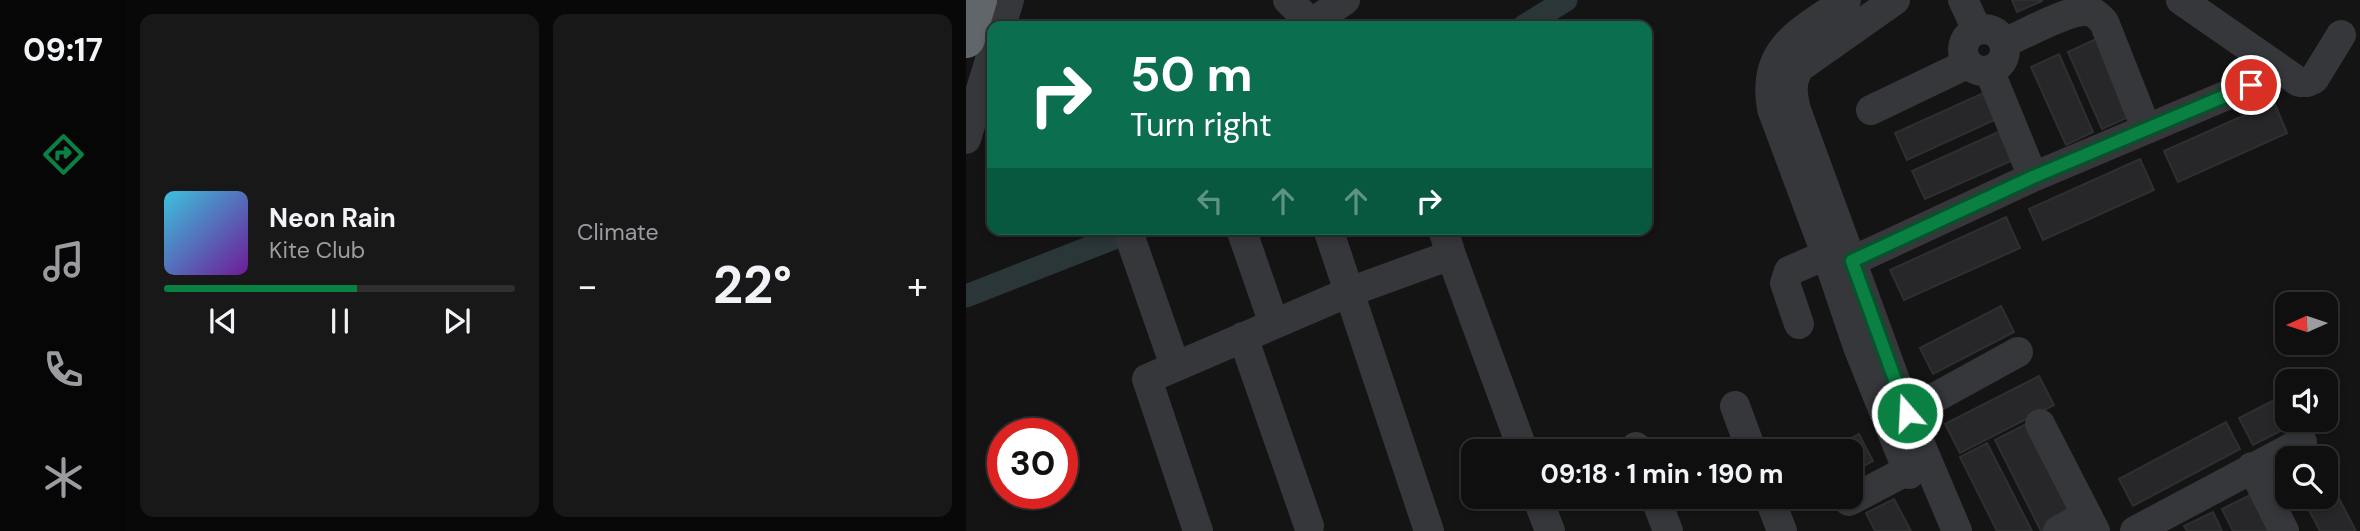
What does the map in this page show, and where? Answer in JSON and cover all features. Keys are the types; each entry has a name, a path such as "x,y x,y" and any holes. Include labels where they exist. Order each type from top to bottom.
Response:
{"highway":[{"path":"966,39 978,0"}],"street":[{"path":"1003,21 1009,0"},
{"path":"1288,0 1306,21"},
{"path":"1316,21 1345,0"},
{"path":"1837,262 1772,109 1769,88 1774,62 1787,43 1846,0"},
{"path":"1895,0 1800,67 1794,76 1792,92 1858,347 1956,531"},
{"path":"1962,0 1977,30"},
{"path":"2199,4 2299,82 2314,79 2341,35"},
{"path":"2004,43 2074,12 2088,11 2096,14 2104,22 2146,128"},
{"path":"1871,110 1978,67 2002,61 2004,43 1993,31 1985,28 1977,30 1964,40 1962,49 1978,67 2033,177"},
{"path":"966,139 987,70"},
{"path":"1799,324 1785,283 1789,271 1837,262 2251,85"},
{"path":"1243,235 1274,324"},
{"path":"1330,235 1429,531"},
{"path":"1131,240 1175,366"},
{"path":"1198,531 1147,379 1349,292 1447,242 1519,439"},
{"path":"1243,337 1309,526"},
{"path":"1898,419 2018,352"},
{"path":"1735,406 1747,439"},
{"path":"1898,419 1908,470 1936,531"},
{"path":"2040,424 2091,523 2058,531"},
{"path":"2139,530 2302,442"},
{"path":"2252,467 2284,531"},
{"path":"1863,494 1908,470"},
{"path":"1542,509 1550,531"},
{"path":"1660,509 1668,531"},
{"path":"1774,509 1782,531"}],"building":[{"path":"2012,0 2042,0 2042,1 2017,12"},
{"path":"2098,38 2133,115 2102,129 2068,52"},
{"path":"2059,54 2093,132 2066,145 2031,67"},
{"path":"1990,90 2001,117 1907,160 1895,133"},
{"path":"2274,102 2287,133 2178,182 2164,151"},
{"path":"2007,128 2020,157 1925,199 1912,171"},
{"path":"2140,159 2154,190 2043,240 2029,209"},
{"path":"2006,217 2020,248 1904,300 1890,270"},
{"path":"2001,306 2014,332 1933,374 1920,348"},
{"path":"2039,376 2054,405 1960,453 1945,424"},
{"path":"2275,400 2275,432 2278,432 2253,445 2239,418"},
{"path":"2226,422 2240,449 2133,506 2119,479"},
{"path":"2026,424 2073,517 2046,531 2041,531 1995,440"},
{"path":"1859,434 1862,439 1849,439"},
{"path":"1863,442 1873,461 1863,466"},
{"path":"1987,443 2032,531 1997,531 1960,457"},
{"path":"2252,494 2271,531 2233,531 2222,509"},
{"path":"2338,497 2356,531 2320,531 2308,509 2338,509"},
{"path":"1894,499 1911,531 1875,531 1866,513"},
{"path":"2213,512 2222,531 2187,531 2184,526"}],"waterway":[{"path":"1532,21 1566,0"},
{"path":"966,296 1122,235"}],"route":[{"path":"1907,413 1852,261 2033,177 2251,85"}]}
